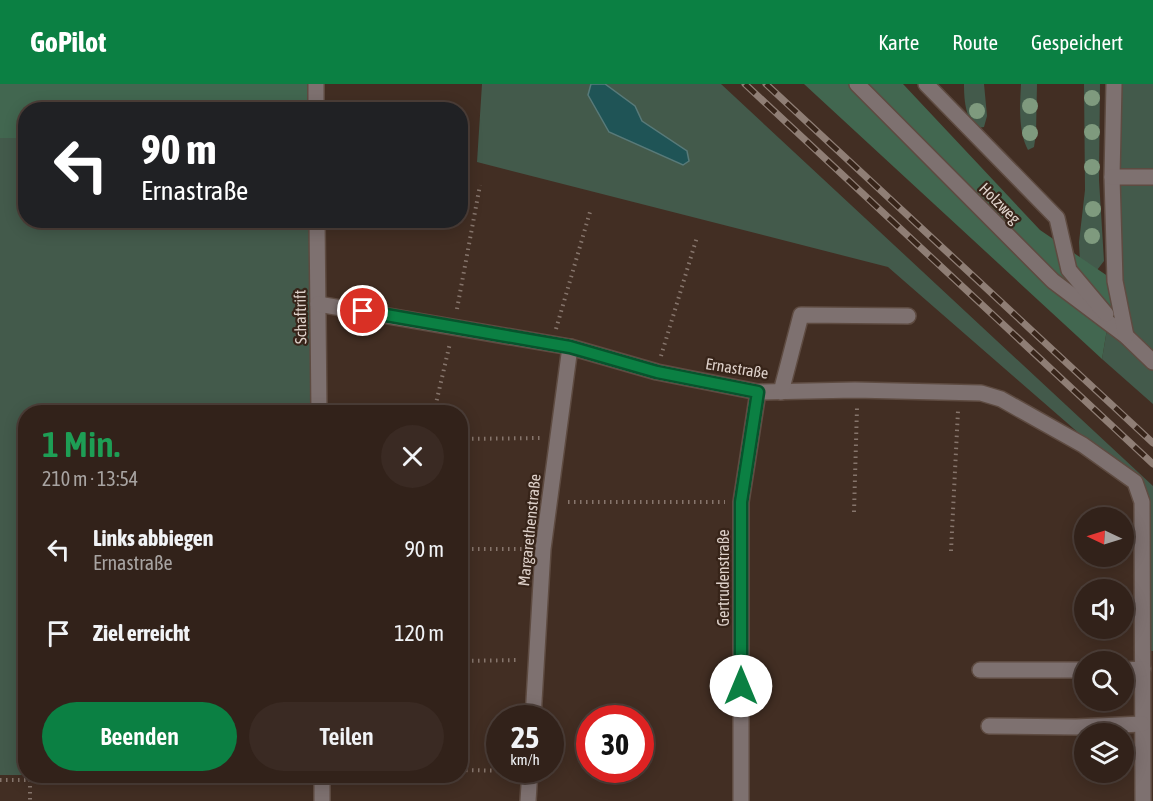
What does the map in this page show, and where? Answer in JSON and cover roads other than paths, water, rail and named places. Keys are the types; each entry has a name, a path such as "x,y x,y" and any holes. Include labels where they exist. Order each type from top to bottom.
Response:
{"street":[{"path":"316,84 316,102"},
{"name":"Holzweg","path":"857,84 1053,282 1126,336 1153,362"},
{"path":"926,84 1057,218 1069,270 1126,336"},
{"path":"1114,84 1112,177 1115,281 1126,336"},
{"path":"1112,177 1153,177"},
{"name":"Schaftrift","path":"317,228 319,405"},
{"name":"Ernastraße","path":"318,303 570,347 657,372 758,392 855,390 981,393 1001,399 1083,445 1135,482 1142,502 1143,669"},
{"path":"781,392 801,315 908,316"},
{"name":"Margarethenstraße","path":"534,705 543,549 570,347"},
{"name":"Gertrudenstraße","path":"741,801 741,502 758,392"},
{"path":"1134,669 1143,669 1143,801"},
{"path":"980,670 1074,670"},
{"path":"989,726 1076,727 1143,724"},
{"path":"322,783 322,801"},
{"path":"528,801 529,783"}],"water":[{"path":"591,84 605,84 635,106 642,121 687,151 689,161 683,165 609,132 588,95"}],"railway":[{"path":"745,84 1153,464"},
{"path":"766,84 1153,443"}]}
